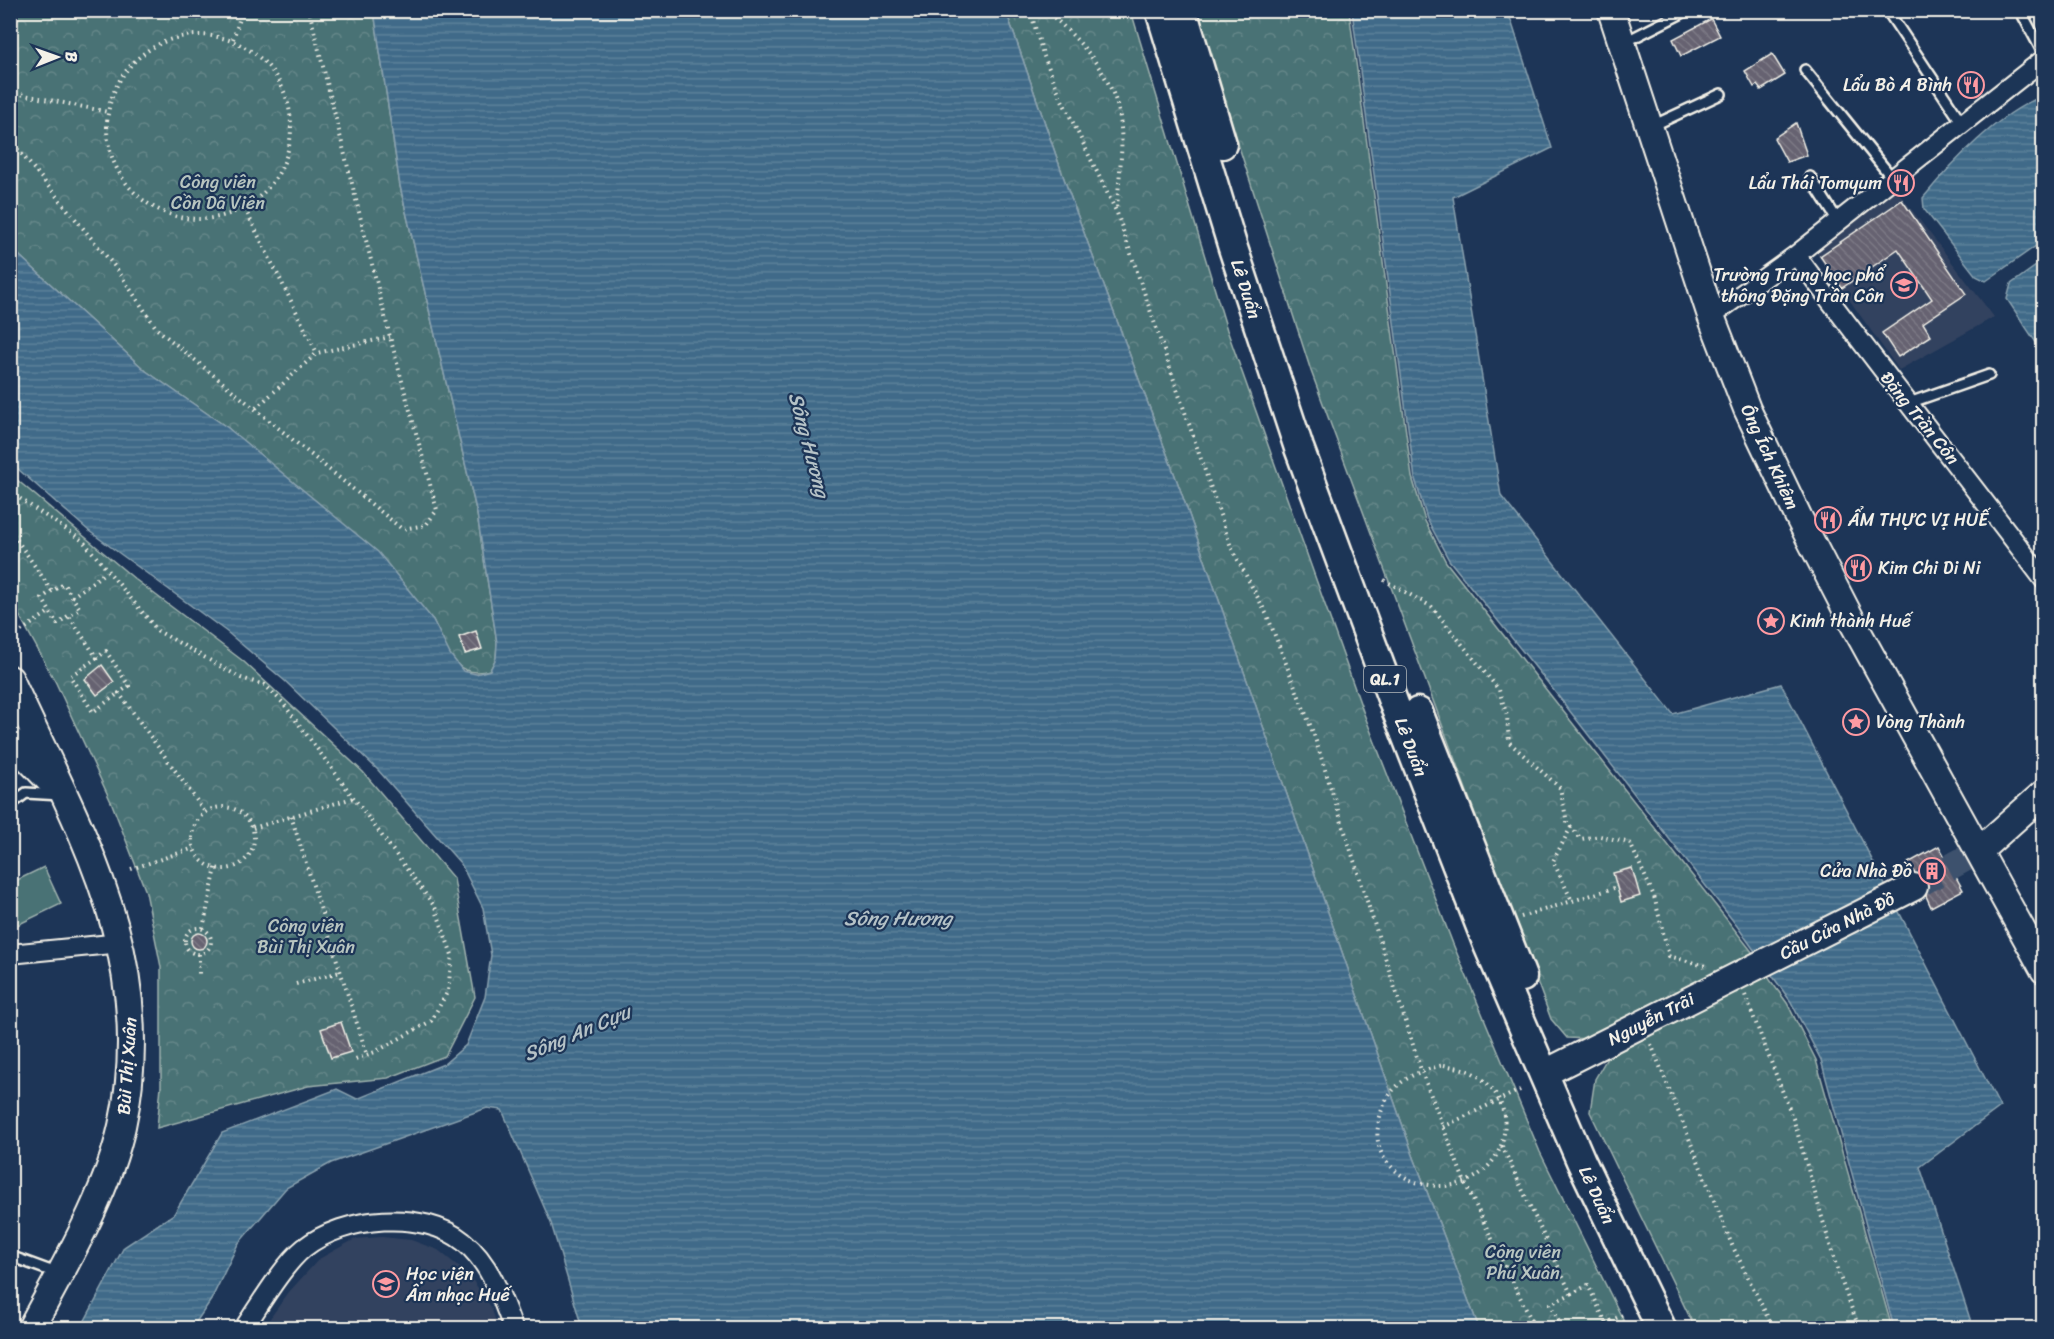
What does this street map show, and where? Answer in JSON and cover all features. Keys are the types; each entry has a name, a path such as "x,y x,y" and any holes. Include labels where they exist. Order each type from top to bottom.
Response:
{"main road":[{"name":"Lê Duẩn","path":"1160,10 1233,249 1299,448 1483,934 1542,1076 1661,1329"},
{"name":"Lê Duẩn","path":"1182,10 1305,410 1352,542 1528,994 1542,1076 1626,1217 1680,1329"},
{"name":"Ông Ích Khiêm","path":"1611,10 1711,316 1747,409 1799,518 2043,970"},
{"name":"Bùi Thị Xuân","path":"10,679 101,878 121,944 131,1001 130,1061 122,1127 102,1188 31,1329"},
{"name":"Bùi Thị Xuân","path":"10,740 63,795"},
{"path":"1978,851 2043,793"},
{"name":"Cầu Cửa Nhà Đồ","path":"1760,965 1914,888"},
{"name":"Nguyễn Trãi","path":"1542,1076 1760,965"}],"street":[{"path":"1711,316 1796,255 2043,57"},
{"name":"Đặng Trần Côn","path":"1796,255 1906,404 1933,432 2043,580"},
{"path":"10,954 121,944"},
{"path":"244,1329 303,1249 322,1236 352,1224 388,1220 427,1224 463,1241 483,1263 501,1294 513,1329"}],"lane":[{"path":"1621,44 1688,10"},
{"path":"2020,10 2043,57"},
{"path":"1889,11 1962,123"},
{"path":"1805,70 1893,179"},
{"path":"1648,128 1721,94"},
{"path":"1810,177 1838,221"},
{"path":"1906,404 1989,375"},
{"path":"10,805 26,793 63,795"},
{"path":"10,1256 59,1275"}],"path":[{"path":"233,39 243,10"},
{"path":"10,140 116,268 157,329 402,529 426,525 437,510 390,337 309,10"},
{"path":"1030,10 1043,54 1062,100 1117,213 1231,547 1266,615 1314,735 1421,1070 1465,1182 1535,1329"},
{"path":"1046,10 1095,59 1113,94 1121,127 1117,213"},
{"path":"184,35 215,35 233,39 267,64 284,90 291,119 289,150 277,178 256,200 244,208 230,215 200,220 170,215 142,200 122,178 110,150 108,112 115,90 132,64 156,45 184,35"},
{"path":"10,92 108,112"},
{"path":"244,208 317,353"},
{"path":"256,408 317,353 390,337"},
{"path":"10,492 83,541 106,572 158,631 241,678 265,685 284,703 435,907 452,955 448,991 431,1021 356,1059"},
{"path":"10,515 14,522 10,529 52,591"},
{"path":"72,597 106,572"},
{"path":"1384,580 1432,607 1499,690 1507,716 1509,742 1560,788 1566,822 1581,839 1600,836 1630,843 1654,896 1669,956 1713,968"},
{"path":"64,584 72,597 80,609 57,624 42,598 64,584"},
{"path":"21,631 49,612"},
{"path":"69,616 97,658"},
{"path":"106,651 129,686 118,693 93,712 70,676 106,651"},
{"path":"118,693 205,812"},
{"path":"253,828 353,798"},
{"path":"222,806 232,808 249,819 253,828 255,838 248,857 232,868 216,868 203,862 194,848 192,833 195,822 205,812 222,806"},
{"path":"291,816 367,1055"},
{"path":"1571,827 1553,861 1572,901"},
{"path":"131,869 194,848"},
{"path":"202,928 216,868"},
{"path":"1514,919 1614,888"},
{"path":"202,928 210,936 211,944 207,951 199,954 188,949 185,941 191,929 202,928"},
{"path":"199,954 199,976"},
{"path":"296,984 340,972"},
{"path":"1744,992 1794,1121 1837,1269 1859,1329"},
{"path":"1652,1044 1732,1245 1773,1329"},
{"path":"1502,1146 1482,1174 1465,1182 1446,1186 1417,1185 1397,1173 1383,1157 1377,1135 1381,1107 1388,1095 1410,1076 1421,1070 1444,1065 1470,1071 1490,1086 1499,1100 1503,1115 1502,1146 1571,1294"},
{"path":"1443,1127 1542,1076"},
{"path":"1562,1329 1550,1304 1588,1285 1608,1329"},
{"path":"1605,1323 1625,1314"}],"shaded area":[{"name":"Trường Trung học phổ thông Đặng Trần Côn","path":"1895,188 1994,317 1899,370 1816,253"},
{"name":"Học viện Âm nhạc Huế","path":"382,1237 411,1240 438,1250 469,1275 491,1307 498,1328 263,1328 289,1292 319,1259 355,1239"}],"green space":[{"name":"Công viên Cồn Dã Viên","path":"10,11 374,11 400,186 477,514 497,643 496,658 490,670 467,671 459,666 447,651 433,620 228,428 146,371 11,248"},
{"name":"Công viên Phú Xuân","path":"1006,11 1131,11 1227,330 1364,714 1453,944 1540,1152 1627,1328 1479,1328 1413,1155 1180,489 1068,190"},
{"path":"1198,11 1349,11 1412,477 1425,521 1446,562 1753,953 1753,961 1591,1039 1567,1038 1551,1019 1311,371"},
{"name":"Công viên Bùi Thị Xuân","path":"10,474 136,580 243,661 363,772 454,879 475,997 445,1056 388,1078 308,1086 157,1128 161,1086 161,967 146,892 112,804 56,683 11,600"},
{"path":"44,867 61,904 11,928 11,883"},
{"path":"1758,973 1768,977 1787,1003 1816,1060 1892,1328 1695,1328 1590,1112 1595,1079 1610,1053"}],"water":[{"name":"Sông Hương","path":"374,11 1006,11 1068,190 1180,489 1413,1155 1479,1328 582,1328 551,1223 502,1110 487,1108 331,1163 286,1188 238,1244 211,1300 192,1328 81,1328 124,1247 174,1214 222,1133 337,1089 357,1099 444,1064 466,1045 485,997 491,955 483,908 461,864 378,770 285,681 227,632 89,531 11,463 11,248 146,371 228,428 378,552 433,620 450,654 463,671 476,674 490,670 496,658 497,643 477,514 400,186"},
{"path":"1352,11 1508,11 1552,148 1453,197 1501,496 1673,714 1781,684 2000,1107 1920,1167 1973,1328 1894,1328 1821,1060 1791,1002 1737,926 1449,560 1427,519 1415,479"},
{"path":"2043,96 2043,241 1986,281 1976,276 1924,209 1923,198 1948,169 1994,126 2026,104"},
{"path":"2043,261 2043,353 2007,299 2011,284"}],"building":[{"path":"1711,19 1720,36 1681,56 1673,39"},
{"path":"1772,54 1785,75 1761,90 1757,85 1754,87 1745,71"},
{"path":"1796,123 1807,155 1787,162 1774,138"},
{"path":"1902,200 1966,294 1923,323 1931,336 1898,357 1882,333 1932,299 1898,249 1842,288 1820,256"},
{"path":"476,631 482,649 465,654 459,637"},
{"path":"102,665 114,682 97,695 85,679"},
{"name":"Cửa Nhà Đồ","path":"1939,846 1963,890 1931,907 1926,896 1929,888 1927,880 1922,874 1913,872 1908,863"},
{"path":"1632,868 1640,896 1621,902 1613,873"},
{"path":"196,933 202,933 207,941 205,947 196,949 191,944 191,938"},
{"path":"341,1022 351,1052 331,1058 321,1029"}],"tunnel":[{"path":"1914,887 1979,851"}],"place":[{"name":"Lẩu Bò A Bình","path":"1971,85"},
{"name":"Lẩu Thái Tomyum","path":"1901,183"},
{"name":"Trường Trung học phổ thông Đặng Trần Côn","path":"1904,285"},
{"name":"ẨM THỰC VỊ HUẾ","path":"1828,520"},
{"name":"Kim Chi Di Ni","path":"1858,568"},
{"name":"Kinh thành Huế","path":"1771,621"},
{"name":"Vòng Thành","path":"1856,722"},
{"name":"Cửa Nhà Đồ","path":"1932,871"},
{"name":"Học viện Âm nhạc Huế","path":"386,1284"}],"water label":[{"name":"Sông An Cựu","path":"577,1033"}]}
